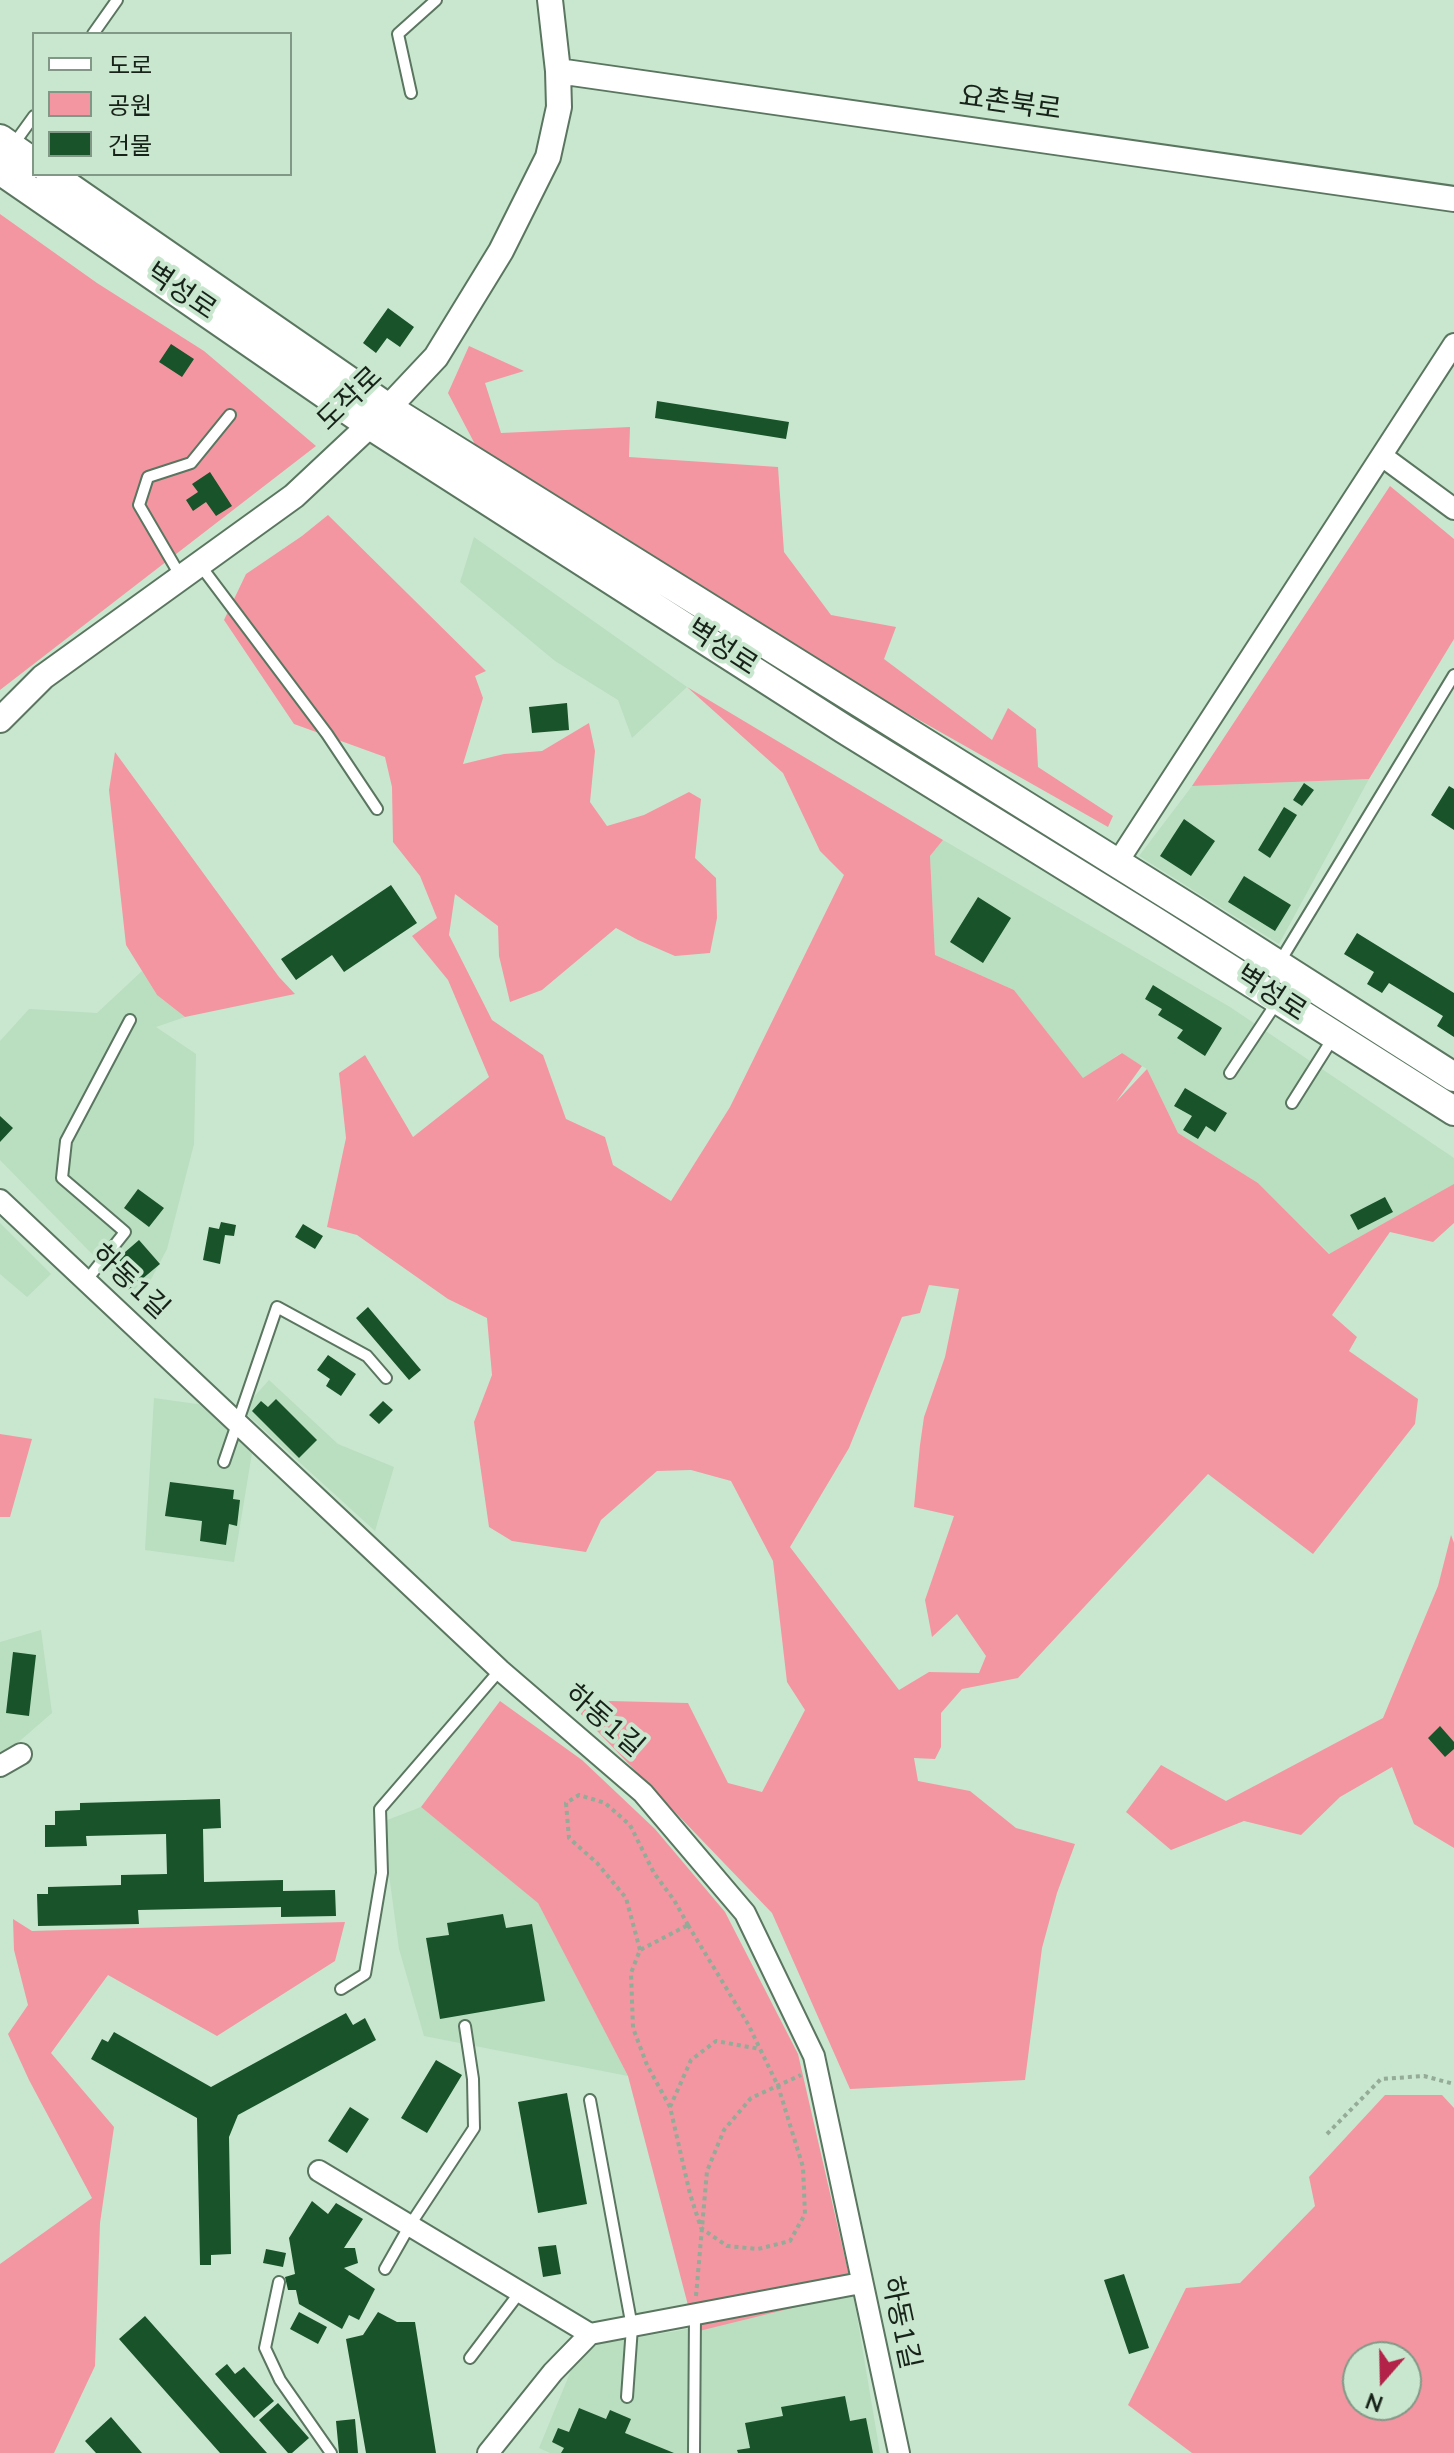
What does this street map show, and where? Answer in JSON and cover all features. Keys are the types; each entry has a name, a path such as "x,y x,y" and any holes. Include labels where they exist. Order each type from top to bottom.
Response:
{"main road":[{"name":"벽성로","path":"11,154 32,169"},
{"name":"벽성로","path":"42,176 379,416 844,729 1454,1111"},
{"name":"벽성로","path":"53,176 379,416 1117,863 1454,1077"}],"street":[{"name":"도작로","path":"0,720 43,677 294,496 436,357 501,251 548,157 559,107 550,0"},
{"name":"요촌북로","path":"558,71 1454,199"},
{"path":"1117,863 1454,344"},
{"path":"1382,456 1454,509"},
{"name":"하동1길","path":"0,1200 500,1670 643,1793 745,1913 814,2056 899,2453"},
{"path":"0,1766 21,1754"},
{"path":"319,2171 590,2334"},
{"path":"488,2453 553,2372 590,2334 861,2283"}],"lane":[{"path":"94,32 117,0"},
{"path":"411,93 398,34 436,0"},
{"path":"11,154 32,119"},
{"path":"230,415 191,463 148,477 139,505 327,734 377,809"},
{"path":"1278,965 1454,675"},
{"path":"1230,1073 1279,1000"},
{"path":"86,1281 125,1232 62,1178 66,1141 130,1020"},
{"path":"1292,1103 1334,1036"},
{"path":"224,1462 277,1307 367,1356 386,1378"},
{"path":"341,1989 365,1974 382,1873 380,1809 500,1670"},
{"path":"385,2269 474,2128 473,2079 465,2026"},
{"path":"590,2100 632,2327 627,2397"},
{"path":"279,2282 265,2348 280,2380 331,2453"},
{"path":"470,2358 520,2292"},
{"path":"694,2453 695,2315"}],"path":[{"path":"579,1795 605,1803 630,1825 654,1873 717,1970 778,2086 803,2167 805,2214 790,2241 758,2249 727,2246 701,2228 670,2107 647,2065 633,2028 631,1973 640,1950 626,1898 597,1863 569,1838 566,1803 579,1795"},
{"path":"640,1950 688,1925"},
{"path":"670,2107 691,2060 716,2041 760,2049"},
{"path":"695,2315 707,2171 724,2130 751,2098 802,2075"},
{"path":"1327,2134 1381,2079 1424,2076 1454,2084"}],"shaded area":[{"path":"474,537 687,687 632,738 618,700 555,661 460,582"},
{"path":"1369,779 1279,944 1139,856 1192,786"},
{"path":"943,840 1230,1007 1454,1158 1454,1187 1330,1254 1258,1183 1178,1133 1147,1069 1121,1053 1083,1079 1014,990 935,955 930,856"},
{"path":"142,971 157,995 185,1017 156,1027 196,1054 194,1144 167,1249 139,1302 0,1160 0,1041 29,1009 97,1013"},
{"path":"0,1223 51,1274 27,1297 0,1274"},
{"path":"269,1380 338,1444 394,1467 375,1531 242,1410"},
{"path":"154,1398 211,1406 253,1447 234,1562 145,1550"},
{"path":"41,1630 52,1713 0,1758 0,1642"},
{"path":"421,1807 538,1902 628,2076 424,2036 399,1949 382,1822"},
{"path":"853,2293 880,2453 550,2453 539,2448 572,2368 594,2344 677,2331"}],"green space":[{"path":"0,214 97,283 204,351 316,446 0,690"},
{"path":"469,346 524,371 485,383 501,433 630,427 629,457 778,467 784,552 831,615 896,627 884,659 992,740 1008,708 1036,729 1038,767 1113,816 1108,827 808,657 623,536 477,448 448,393"},
{"path":"1390,486 1454,539 1454,639 1369,779 1192,786"},
{"path":"328,515 486,671 475,676 483,698 463,764 504,754 542,751 589,723 595,751 590,802 607,826 644,815 689,792 701,799 695,858 716,878 717,918 710,953 675,956 616,928 542,990 510,1002 499,956 498,926 455,894 449,935 492,1020 543,1055 566,1119 605,1137 613,1165 671,1201 730,1107 844,875 820,851 783,773 687,687 943,840 930,856 935,955 1014,990 1083,1078 1122,1053 1142,1066 1116,1102 1147,1069 1178,1133 1258,1183 1329,1254 1454,1184 1454,1223 1433,1242 1390,1232 1332,1315 1357,1337 1349,1351 1418,1399 1415,1424 1313,1554 1208,1474 1018,1678 962,1689 941,1713 941,1747 935,1759 914,1758 918,1781 970,1791 1016,1828 1075,1844 1042,1948 1025,2080 850,2089 772,1913 575,1708 610,1701 688,1703 728,1783 762,1792 805,1710 787,1682 773,1561 731,1481 691,1470 657,1471 601,1520 586,1552 512,1541 489,1527 474,1422 492,1375 487,1318 448,1299 357,1235 327,1227 346,1138 339,1073 365,1055 413,1137 489,1077 448,980 412,936 437,918 420,876 393,842 392,787 385,757 294,724 224,620 246,574","holes":["929,1285 959,1289 945,1357 924,1417 914,1507 954,1516 925,1600 932,1637 957,1614 986,1656 979,1673 929,1672 899,1690 790,1547 849,1448 902,1317 920,1313"]},
{"path":"115,752 279,977 295,994 185,1017 157,995 126,945 109,790"},
{"path":"0,1434 32,1439 10,1517 0,1517"},
{"path":"1451,1535 1454,1543 1454,1848 1414,1824 1392,1767 1340,1797 1301,1835 1244,1821 1171,1850 1126,1812 1161,1765 1226,1801 1383,1718 1438,1586"},
{"path":"500,1701 582,1760 655,1829 725,1912 798,2054 853,2293 695,2332 628,2076 538,1903 421,1807"},
{"path":"13,1919 32,1931 345,1922 335,1961 217,2036 108,1975 51,2053 114,2127 100,2223 95,2366 54,2453 0,2453 0,2264 92,2198 8,2034 28,2005 14,1950"},
{"path":"1385,2095 1442,2095 1454,2108 1454,2453 1192,2453 1128,2405 1186,2288 1240,2283 1315,2206 1309,2177"}],"building":[{"path":"388,308 414,327 400,347 387,338 376,353 363,343"},
{"path":"171,344 194,359 182,377 159,362"},
{"path":"657,401 789,422 786,439 655,418"},
{"path":"210,472 232,506 216,516 206,502 193,511 186,500 198,492 192,484"},
{"path":"567,703 569,730 532,733 529,707"},
{"path":"1304,783 1314,790 1302,806 1293,800"},
{"path":"1449,786 1454,789 1454,830 1431,815"},
{"path":"1284,807 1297,815 1270,858 1258,850"},
{"path":"1184,819 1215,841 1191,876 1160,856"},
{"path":"1244,876 1291,905 1275,931 1228,902"},
{"path":"391,885 417,923 344,972 332,955 296,980 281,959"},
{"path":"978,897 1011,918 983,963 950,942"},
{"path":"1357,933 1454,993 1454,1037 1437,1026 1443,1016 1389,983 1382,993 1367,984 1374,972 1344,954"},
{"path":"1153,985 1222,1028 1205,1056 1177,1038 1183,1030 1158,1015 1162,1009 1145,999"},
{"path":"1185,1088 1227,1113 1215,1132 1206,1126 1198,1139 1183,1130 1192,1116 1174,1106"},
{"path":"0,1116 13,1128 0,1142"},
{"path":"138,1189 164,1208 149,1227 124,1208"},
{"path":"1385,1197 1393,1212 1358,1230 1350,1215"},
{"path":"221,1222 236,1225 234,1236 225,1235 220,1264 203,1260 209,1227 219,1229"},
{"path":"303,1224 323,1236 315,1249 295,1237"},
{"path":"139,1240 160,1264 129,1290 109,1266"},
{"path":"368,1307 421,1370 409,1380 356,1318"},
{"path":"328,1355 356,1374 341,1396 326,1386 330,1379 317,1370"},
{"path":"276,1399 317,1440 299,1458 252,1411 261,1401 268,1407"},
{"path":"383,1401 393,1410 379,1424 369,1415"},
{"path":"170,1482 234,1490 233,1499 240,1500 237,1526 229,1524 226,1545 200,1541 202,1521 165,1516"},
{"path":"13,1652 36,1655 29,1716 6,1713"},
{"path":"1440,1726 1454,1742 1454,1749 1445,1757 1428,1738"},
{"path":"220,1799 221,1828 203,1829 204,1882 283,1880 283,1891 335,1890 336,1916 281,1917 281,1907 138,1910 139,1924 38,1926 37,1894 48,1894 48,1887 121,1885 121,1875 167,1874 166,1834 86,1836 87,1846 45,1847 45,1825 55,1825 55,1811 80,1810 80,1803"},
{"path":"503,1914 506,1928 532,1924 545,2001 440,2019 426,1938 449,1935 447,1923"},
{"path":"346,2013 353,2025 365,2018 376,2040 238,2115 229,2137 231,2254 211,2255 211,2265 200,2265 197,2118 91,2059 102,2039 108,2042 114,2032 211,2087"},
{"path":"436,2060 462,2075 427,2133 401,2118"},
{"path":"567,2093 587,2204 538,2213 518,2102"},
{"path":"350,2107 369,2119 347,2153 328,2141"},
{"path":"312,2201 328,2214 336,2203 363,2219 344,2248 355,2248 358,2263 344,2268 375,2289 359,2320 349,2315 342,2329 299,2304 296,2290 288,2290 285,2277 295,2274 289,2238"},
{"path":"556,2245 561,2274 543,2277 538,2247"},
{"path":"266,2249 286,2253 283,2267 263,2263"},
{"path":"1124,2274 1149,2348 1129,2354 1104,2280"},
{"path":"299,2312 327,2327 318,2344 290,2329"},
{"path":"378,2312 397,2322 415,2322 436,2453 366,2453 346,2339 363,2335"},
{"path":"145,2316 267,2453 220,2453 119,2339"},
{"path":"227,2364 235,2374 244,2367 274,2401 254,2418 215,2374"},
{"path":"845,2396 850,2421 866,2418 873,2453 738,2453 737,2450 750,2448 745,2423 783,2416 781,2407"},
{"path":"278,2403 309,2438 292,2453 288,2453 259,2420"},
{"path":"579,2408 606,2419 610,2410 631,2419 625,2433 674,2453 561,2453 564,2448 552,2442 558,2428 569,2432"},
{"path":"111,2417 142,2453 96,2453 85,2441"},
{"path":"355,2419 358,2453 339,2453 336,2421"}]}
